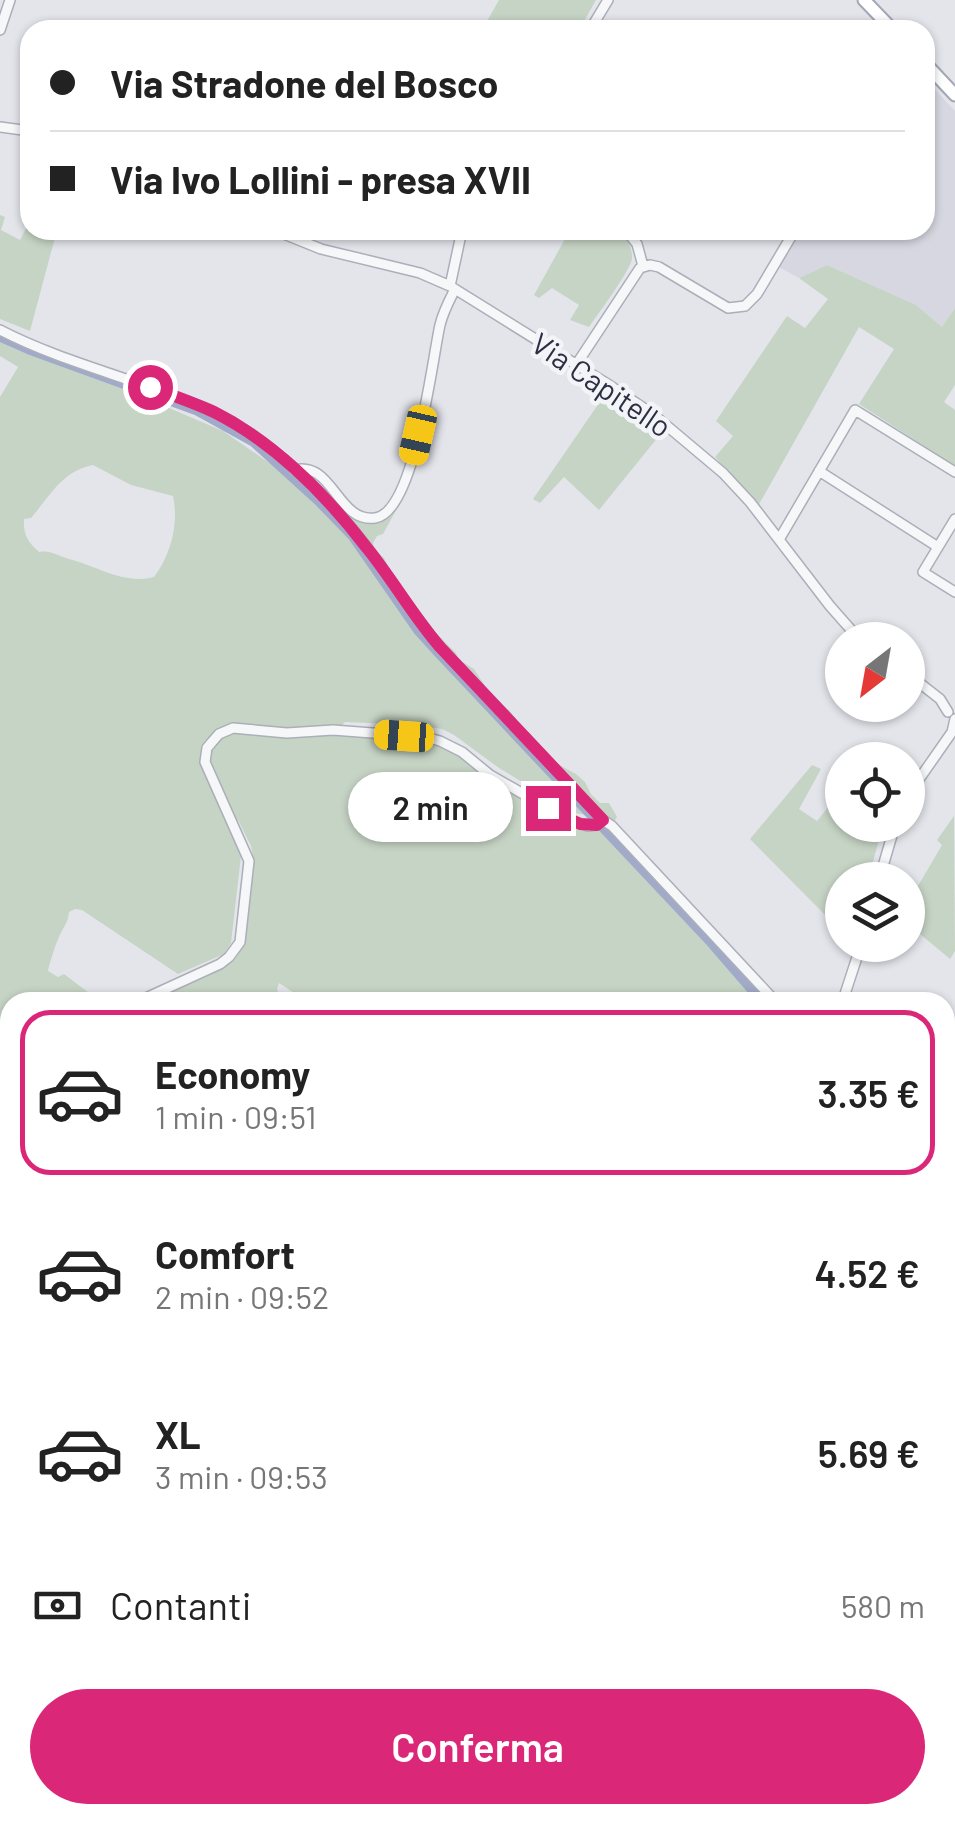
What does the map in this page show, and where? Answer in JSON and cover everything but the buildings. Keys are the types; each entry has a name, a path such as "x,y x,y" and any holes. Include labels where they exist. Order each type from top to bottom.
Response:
{"main road":[{"path":"864,0 883,20"},
{"path":"935,73 955,94"}],"street":[{"path":"0,30 10,0"},
{"name":"Via Capitello","path":"299,240 420,274 452,288 654,415 695,448 750,502 844,622"},
{"path":"294,470 310,469 328,481 358,516 380,518 393,506 412,463 460,240"},
{"path":"634,240 644,266"},
{"path":"576,365 644,266 659,267 728,308 745,306 758,294 789,240"},
{"path":"0,330 39,348 211,410 259,439 358,536 440,647 600,822"},
{"path":"780,538 855,410 955,472"},
{"path":"820,471 938,547"},
{"path":"955,519 923,572 955,592"},
{"path":"925,684 948,698 946,708 952,718 925,766"},
{"path":"159,992 220,964 240,942 249,861 205,762 207,748 220,734 241,728 425,737 462,752 490,776 569,820 612,826 767,992"},
{"path":"847,992 855,962"}],"shaded area":[{"path":"935,90 955,111 955,308 942,327 916,305 827,265 799,278 777,266 791,240 935,240"}],"green space":[{"path":"499,0 596,0 585,20 488,20"},
{"path":"0,215 5,217 1,230 20,240 54,240 30,331 0,319"},
{"path":"564,240 628,243 632,259 626,273 589,327 570,320 579,305 552,288 539,298 534,295"},
{"path":"827,265 916,305 942,327 955,308 955,385 944,402 955,410 955,466 859,404 894,349 859,327 758,506 715,457 733,436 716,421 787,316 805,328 828,299 799,278"},
{"path":"0,337 51,362 223,431 284,473 303,476 365,523 373,524 387,509 391,496 399,505 383,534 373,543 374,549 384,558 419,616 458,659 474,669 525,734 533,737 552,761 585,782 600,803 609,803 617,817 614,822 574,813 442,729 345,722 334,733 438,741 492,778 606,831 752,992 293,992 279,983 278,992 168,992 219,970 236,958 241,949 253,856 238,820 229,828 241,856 231,943 224,954 178,974 75,909 69,912 48,971 58,977 64,974 88,992 0,992 0,397 18,367 0,356","holes":["93,465 131,485 173,496 172,538 154,577 121,577 39,552 24,530 24,519 31,518 58,486 73,473"]},
{"path":"606,393 663,431 599,510 564,477 540,503 533,499"},
{"path":"812,765 821,769 799,809 817,821 825,811 825,842 878,842 873,862 825,862 825,915 750,839"},
{"path":"954,816 955,951 950,959 925,938 925,874 942,845 937,840"}],"waterway":[{"path":"0,337 197,411 253,442 352,536 418,631 753,992"}],"route":[{"path":"150,387 211,410 242,428 308,484 358,536 440,647 603,820 588,826 548,808"}]}
